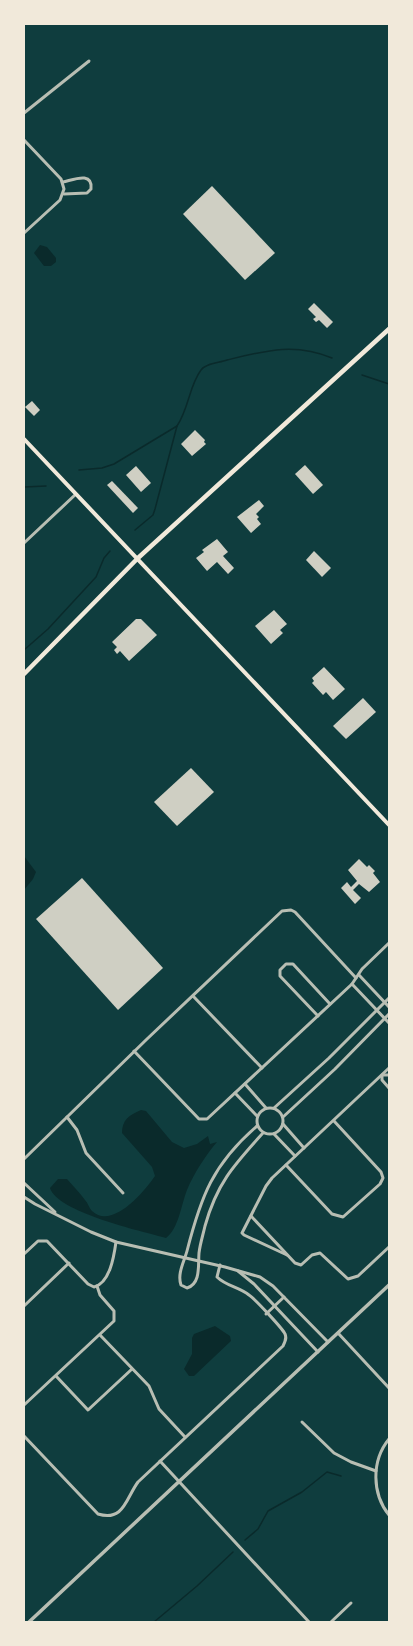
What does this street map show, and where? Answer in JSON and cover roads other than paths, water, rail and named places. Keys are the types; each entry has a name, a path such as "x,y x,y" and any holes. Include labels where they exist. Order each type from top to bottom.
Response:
{"main road":[{"path":"24,674 138,558 389,329"},
{"path":"24,439 389,825"}],"street":[{"path":"24,113 89,61"},
{"path":"24,140 63,182 64,194 60,200 24,233"},
{"path":"63,182 85,177 92,183 91,189 87,193 64,194"},
{"path":"24,543 76,494"},
{"path":"24,1159 134,1051 282,911 291,910 389,1006"},
{"path":"134,1051 199,1120 207,1119 352,984 362,969 389,943"},
{"path":"318,1016 280,976 280,970 286,964 293,964 330,1004"},
{"path":"352,984 389,1023"},
{"path":"193,996 262,1068"},
{"path":"296,1156 274,1134 264,1133 257,1126 257,1116 266,1108 274,1108 329,1058 389,998"},
{"path":"283,1117 335,1069 389,1014"},
{"path":"287,1255 242,1233 268,1182 389,1068"},
{"path":"382,1075 389,1075"},
{"path":"382,1075 382,1080 389,1088"},
{"path":"245,1084 266,1108"},
{"path":"235,1093 257,1116"},
{"path":"274,1108 283,1117 283,1124 280,1130 274,1134"},
{"path":"67,1116 77,1130 86,1153 123,1193"},
{"path":"286,1165 332,1214 343,1217 380,1184 383,1178 381,1172 334,1121"},
{"path":"283,1124 304,1148"},
{"path":"257,1126 235,1147 210,1182 194,1221 179,1279 182,1286 186,1288 191,1287 196,1281 199,1271 199,1252 212,1203 232,1168 264,1133"},
{"path":"24,1183 57,1215"},
{"path":"24,1197 57,1215 116,1242 220,1265 260,1277 273,1286 328,1342"},
{"path":"251,1216 298,1265 312,1255 320,1253 346,1277 352,1279 358,1276 389,1247"},
{"path":"24,1254 38,1241 45,1240 88,1284 97,1286 106,1277 116,1242"},
{"path":"24,1306 68,1263"},
{"path":"24,1436 98,1514 106,1516 114,1515 121,1510 130,1492 138,1482 283,1346 286,1341 285,1335 249,1295 222,1282 216,1277 220,1265"},
{"path":"237,1270 254,1284 318,1352"},
{"path":"29,1622 389,1285"},
{"path":"24,1405 113,1323 115,1316 112,1308 100,1295 97,1286"},
{"path":"266,1314 284,1297"},
{"path":"338,1333 389,1388"},
{"path":"100,1335 149,1386 153,1398 162,1414 185,1437"},
{"path":"56,1376 88,1410 132,1369"},
{"path":"302,1422 334,1453 351,1462 376,1471"},
{"path":"389,1439 379,1456 376,1471 378,1494 389,1515"},
{"path":"160,1461 309,1622"},
{"path":"331,1622 351,1603"}],"water":[{"path":"40,245 47,247 56,258 56,262 51,266 44,266 34,253"},
{"path":"24,856 36,872 33,879 24,890"},
{"path":"141,1110 146,1111 172,1142 184,1148 197,1144 208,1136 210,1144 217,1142 193,1177 187,1190 177,1222 166,1238 83,1213 56,1197 50,1188 58,1179 67,1179 79,1192 92,1211 100,1216 109,1216 127,1207 136,1199 155,1176 152,1167 122,1133 123,1125 127,1118"},
{"path":"215,1326 230,1336 231,1341 194,1376 189,1376 184,1369 192,1354 192,1338 194,1334"}],"waterway":[{"path":"135,530 153,515 177,426 184,412 197,376 203,368 213,364 266,351 292,349 305,350 332,358"},
{"path":"362,375 389,384"},
{"path":"79,470 102,468 114,464 177,426"},
{"path":"24,487 46,486"},
{"path":"24,650 48,629 96,577 104,558 110,551"},
{"path":"245,1540 258,1529 268,1511 302,1492 327,1472 341,1476"},
{"path":"154,1622 197,1586 233,1552"}]}
